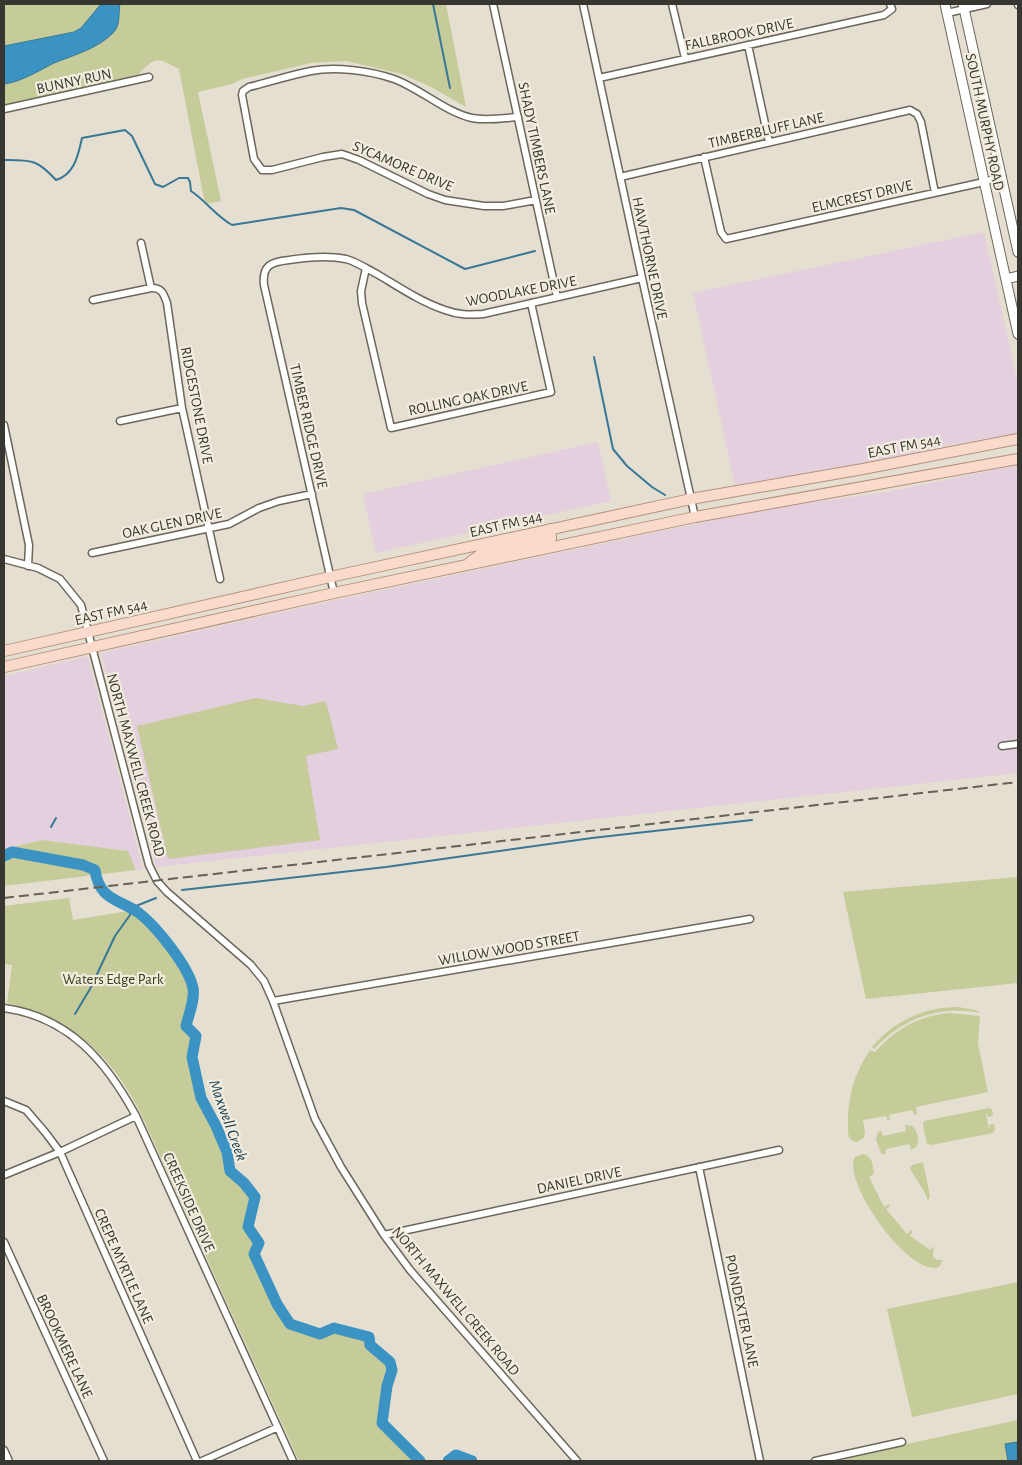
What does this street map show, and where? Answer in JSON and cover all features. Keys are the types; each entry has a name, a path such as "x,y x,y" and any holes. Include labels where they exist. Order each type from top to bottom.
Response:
{"main road":[{"name":"SOUTH MURPHY ROAD","path":"963,6 1018,252"},
{"name":"SOUTH MURPHY ROAD","path":"946,8 1018,334"},
{"path":"1006,279 1018,276"},
{"name":"EAST FM 544","path":"4,651 330,577 691,499 1018,439"},
{"name":"EAST FM 544","path":"4,667 334,593 695,517 1018,459"},
{"path":"900,462 902,480"},
{"path":"465,565 481,554 551,538 550,529"}],"street":[{"name":"SHADY TIMBERS LANE","path":"493,4 557,298"},
{"name":"HAWTHORNE DRIVE","path":"583,4 695,517"},
{"path":"672,4 684,58"},
{"name":"FALLBROOK DRIVE","path":"599,78 884,15 892,9 890,4"},
{"path":"946,8 987,4"},
{"path":"748,45 768,142"},
{"name":"SYCAMORE DRIVE","path":"518,117 494,120 473,118 455,111 394,79 379,74 345,70 312,71 249,87 243,91 242,99 254,159 262,170 272,170 313,159 342,154 445,200 484,206 503,206 536,200"},
{"name":"BUNNY RUN","path":"4,109 149,78"},
{"name":"TIMBERBLUFF LANE","path":"620,177 910,110 917,114 921,122 934,193"},
{"name":"ELMCREST DRIVE","path":"704,157 721,232 726,239 984,182 1002,176"},
{"path":"93,300 151,288 141,243"},
{"name":"WOODLAKE DRIVE","path":"268,266 283,260 316,256 345,259 366,268 422,300 463,315 483,314 642,278"},
{"name":"TIMBER RIDGE DRIVE","path":"268,266 263,276 264,285 334,593"},
{"name":"ROLLING OAK DRIVE","path":"366,268 361,291 362,303 390,428 551,392 531,303"},
{"name":"RIDGESTONE DRIVE","path":"151,288 161,291 167,303 182,408 220,579"},
{"path":"120,421 182,408"},
{"path":"4,425 27,531 30,553 28,566"},
{"name":"OAK GLEN DRIVE","path":"92,553 229,524 259,508 279,501 312,494"},
{"name":"NORTH MAXWELL CREEK ROAD","path":"4,559 51,574 60,579 66,584 81,605 150,869 157,881 167,892 251,965 264,981 315,1119 341,1167 384,1235 410,1270 577,1461"},
{"path":"1002,746 1018,744"},
{"name":"WILLOW WOOD STREET","path":"273,1002 750,919"},
{"name":"CREEKSIDE DRIVE","path":"4,1008 19,1010 48,1020 83,1044 104,1065 122,1090 136,1116 276,1428 293,1461"},
{"name":"CREPE MYRTLE LANE","path":"4,1101 26,1110 60,1152 197,1461"},
{"path":"4,1175 60,1152 136,1116"},
{"name":"DANIEL DRIVE","path":"384,1235 779,1150"},
{"name":"POINDEXTER LANE","path":"699,1167 760,1461"},
{"name":"BROOKMERE LANE","path":"4,1242 104,1461"},
{"path":"202,1461 276,1428"},
{"path":"815,1461 902,1442"},
{"path":"4,1450 9,1461"}],"shaded area":[{"path":"984,232 1018,384 1018,432 943,446 939,450 735,485 693,293"},
{"path":"598,442 611,501 376,553 363,494"},
{"path":"1018,465 1018,773 156,867 101,653 336,600 766,509 887,492"},
{"path":"88,656 143,869 136,870 128,851 42,840 4,849 4,676"}],"green space":[{"path":"4,4 446,4 466,107 431,87 402,74 346,61 311,63 242,79 232,84 198,92 221,201 205,204 179,69 157,60 149,64 138,75 4,105"},
{"path":"256,698 303,706 326,701 338,749 306,756 320,840 168,859 137,726"},
{"path":"42,840 128,851 136,870 4,886 4,849"},
{"path":"1018,877 1018,983 866,999 843,892"},
{"name":"Waters Edge Park","path":"69,898 73,920 134,910 175,951 194,989 186,1025 196,1036 192,1057 201,1098 227,1152 230,1171 244,1183 255,1197 248,1227 259,1243 254,1254 277,1304 290,1324 320,1334 334,1328 369,1337 370,1345 390,1362 392,1370 387,1386 382,1423 420,1461 299,1461 130,1093 103,1057 87,1042 51,1019 7,1003 12,965 4,964 4,906"},
{"path":"958,1007 976,1010 980,1013 950,1011 922,1016 897,1029 874,1049 872,1047 890,1030 911,1017 933,1010"},
{"path":"949,1013 980,1016 978,1043 988,1092 916,1107 916,1115 912,1110 889,1115 890,1120 888,1121 886,1116 863,1120 864,1138 857,1142 851,1140 848,1130 852,1088 859,1069 870,1050 875,1052 899,1030 908,1025 928,1017"},
{"path":"989,1108 992,1110 993,1116 988,1117 986,1114 989,1129 989,1125 994,1124 995,1129 993,1133 931,1145 927,1144 923,1125 924,1121"},
{"path":"905,1125 912,1126 916,1130 918,1139 916,1147 911,1150 909,1144 886,1149 885,1155 881,1153 876,1139 878,1132 881,1131 883,1136 906,1131"},
{"path":"863,1154 869,1157 872,1162 874,1174 869,1177 884,1207 889,1204 890,1206 886,1209 907,1234 911,1230 913,1231 910,1236 930,1250 934,1246 935,1258 943,1260 939,1267 926,1266 911,1258 880,1225 858,1185 853,1169 855,1157"},
{"path":"923,1162 930,1196 928,1201 910,1168 912,1165"},
{"path":"1018,1282 1018,1394 912,1417 887,1309"},
{"path":"1018,1420 1018,1461 827,1461"}],"water":[{"path":"101,4 120,4 116,30 107,39 23,79 4,84 4,46 74,32 81,28"},
{"path":"1017,1442 1018,1461 1008,1461 1005,1444"}],"waterway":[{"path":"433,4 450,88"},
{"path":"4,160 33,162 44,168 56,180 72,169 82,138 125,130 132,136 155,184 163,187 179,178 188,178 191,191 232,225 341,208 354,210 465,269 535,251"},
{"path":"594,357 613,449 627,466 652,487 665,495"},
{"path":"51,827 56,818"},
{"path":"182,890 386,867 592,838 752,820"},
{"name":"Maxwell Creek","path":"4,856 12,852 83,865 95,870 97,880 105,893 132,908 146,919 179,958 193,988 192,1002 186,1026 196,1036 192,1057 201,1098 227,1152 230,1171 244,1183 255,1197 248,1227 259,1243 254,1254 277,1304 290,1324 320,1334 334,1328 369,1337 370,1345 390,1362 392,1370 387,1386 382,1423 420,1461"},
{"path":"75,1014 90,989 115,936 130,915 131,908 156,898"},
{"name":"Maxwell Creek","path":"448,1461 456,1455 472,1461"}],"railway":[{"path":"4,898 1018,782"}]}
